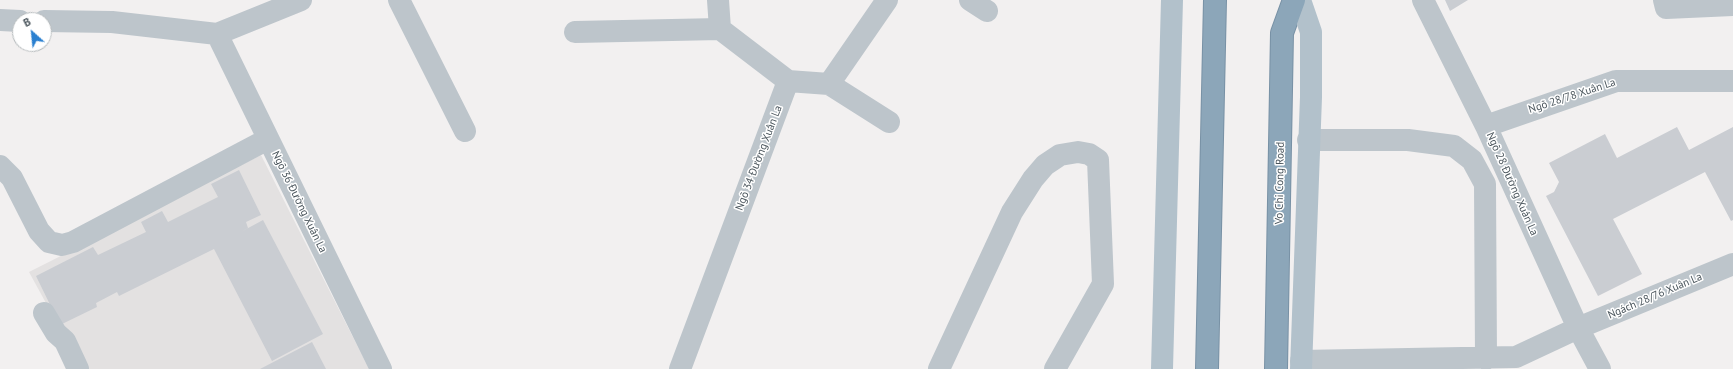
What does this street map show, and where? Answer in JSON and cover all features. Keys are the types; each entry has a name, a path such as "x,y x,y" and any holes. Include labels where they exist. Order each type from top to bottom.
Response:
{"highway":[{"path":"1207,369 1215,0"},
{"name":"Vo Chi Cong Road","path":"1276,369 1282,33 1294,0"}],"main road":[{"path":"1162,369 1172,0"},
{"path":"1300,0 1311,32 1311,97 1308,140 1301,365"}],"street":[{"path":"52,21 112,22 217,34 301,0"},
{"path":"400,0 465,131"},
{"path":"718,0 720,29"},
{"path":"829,84 887,0"},
{"name":"Ngõ 28 Đường Xuân La","path":"1423,0 1486,126 1578,328 1600,369"},
{"path":"1664,0 1666,8 1733,5"},
{"path":"0,20 12,21"},
{"path":"575,32 720,29 788,81 829,84 889,122"},
{"name":"Ngõ 36 Đường Xuân La","path":"217,34 381,369"},
{"name":"Ngõ 28/78 Xuân La","path":"1486,126 1616,80 1733,81"},
{"name":"Ngõ 34 Đường Xuân La","path":"680,369 788,81"},
{"path":"0,166 12,178 39,231 49,242 62,245 73,242 268,139"},
{"path":"1308,140 1408,140 1454,146 1472,160 1485,184 1486,359"},
{"path":"939,369 1012,212 1033,179 1045,165 1060,155 1078,152 1089,154 1098,160 1103,284 1055,369"},
{"name":"Ngách 28/76 Xuân La","path":"1516,363 1578,328 1733,264"},
{"path":"44,313 56,333 65,341 78,369"},
{"path":"1301,365 1486,359 1516,363"}],"shaded area":[{"path":"261,155 369,369 82,369 29,272"}],"building":[{"path":"1445,0 1468,0 1450,11"},
{"path":"1677,127 1689,150 1733,127 1733,220 1731,221 1705,172 1613,219 1642,274 1598,296 1546,196 1554,192 1559,182 1549,163 1605,134 1617,158"},
{"path":"239,170 261,215 246,222 248,228 239,233 263,220 323,334 272,361 214,249 119,296 117,292 96,303 97,307 60,325 36,276 93,247 98,255 146,232 141,222 162,211 168,222 218,197 211,184"},
{"path":"312,342 326,369 260,369"}]}
